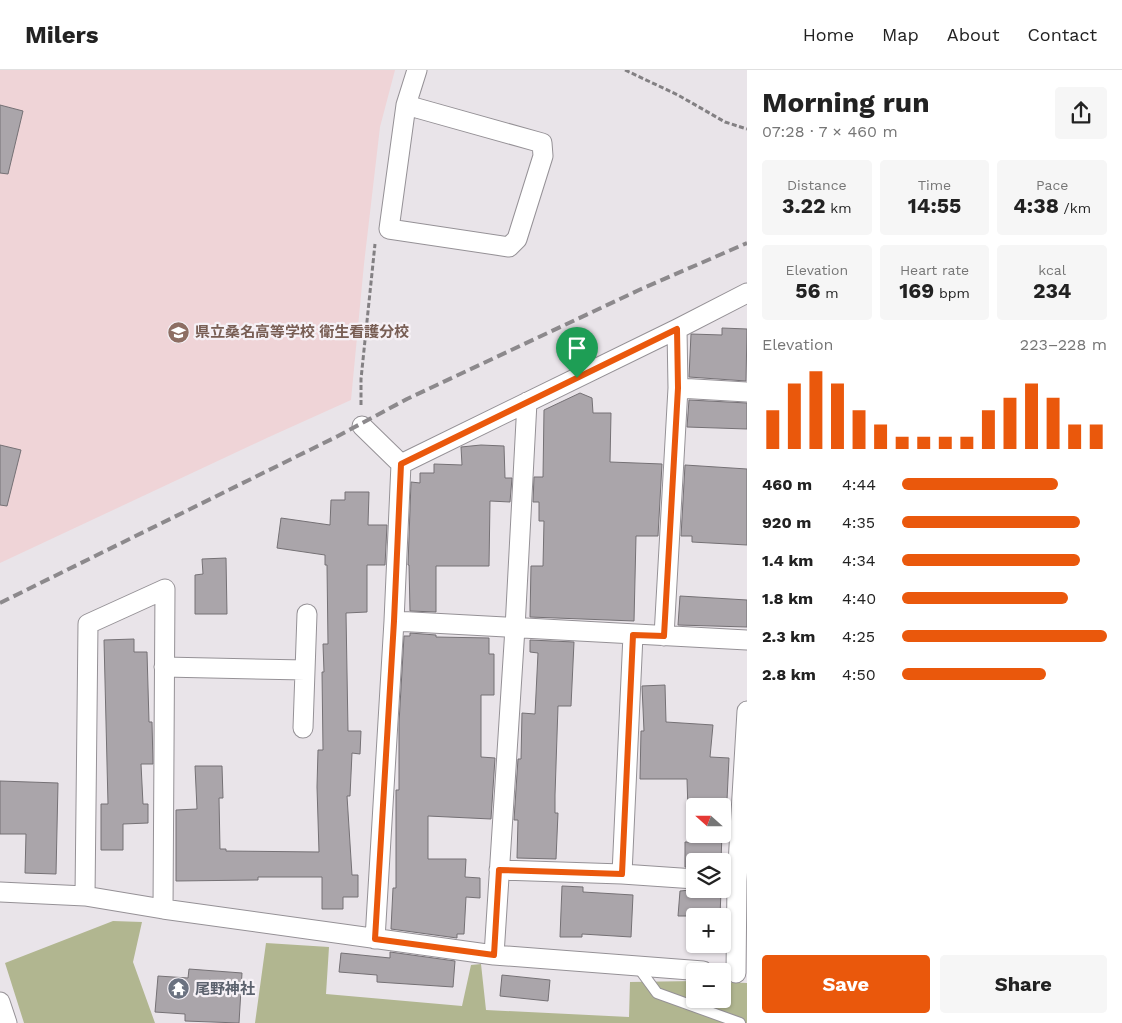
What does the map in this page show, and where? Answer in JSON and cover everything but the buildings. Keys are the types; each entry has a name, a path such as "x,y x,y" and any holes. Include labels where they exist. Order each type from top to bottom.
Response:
{"street":[{"path":"406,105 542,143 543,156 517,238 510,247 389,228 406,105 417,70"},
{"path":"401,464 747,293"},
{"path":"664,636 678,388 677,329"},
{"path":"678,388 747,392"},
{"path":"494,955 527,402"},
{"path":"362,426 401,464 394,621 375,939"},
{"path":"85,896 88,624 165,589 163,908"},
{"path":"303,728 307,614"},
{"path":"394,621 747,640"},
{"path":"622,874 633,635"},
{"path":"164,667 305,670"},
{"path":"731,871 747,711"},
{"path":"499,870 686,878"},
{"path":"0,892 85,896 494,955 686,970"},
{"path":"731,898 735,973"},
{"path":"0,1002 7,1023"}],"lane":[{"path":"638,967 657,994 740,1023"}],"path":[{"path":"624,70 678,95 725,122 747,129"}],"shaded area":[{"name":"県立桑名高等学校 衛生看護分校","path":"0,70 395,70 380,127 351,400 0,563"}],"green space":[{"path":"113,921 142,922 133,962 155,1023 24,1023 5,963"},
{"path":"266,943 329,947 326,994 462,1006 471,965 481,964 486,1010 629,1017 630,982 686,981 686,1008 731,1008 731,982 747,983 747,1023 255,1023"}],"railway":[{"path":"0,603 338,436 407,399 639,290 747,243"}],"place":[{"name":"県立桑名高等学校 衛生看護分校","path":"179,332"},
{"name":"尾野神社","path":"179,989"}],"route":[{"path":"677,329 678,388 664,636 633,635 622,874 499,870 494,955 375,939 394,621 401,464 577,378 677,329"}]}
